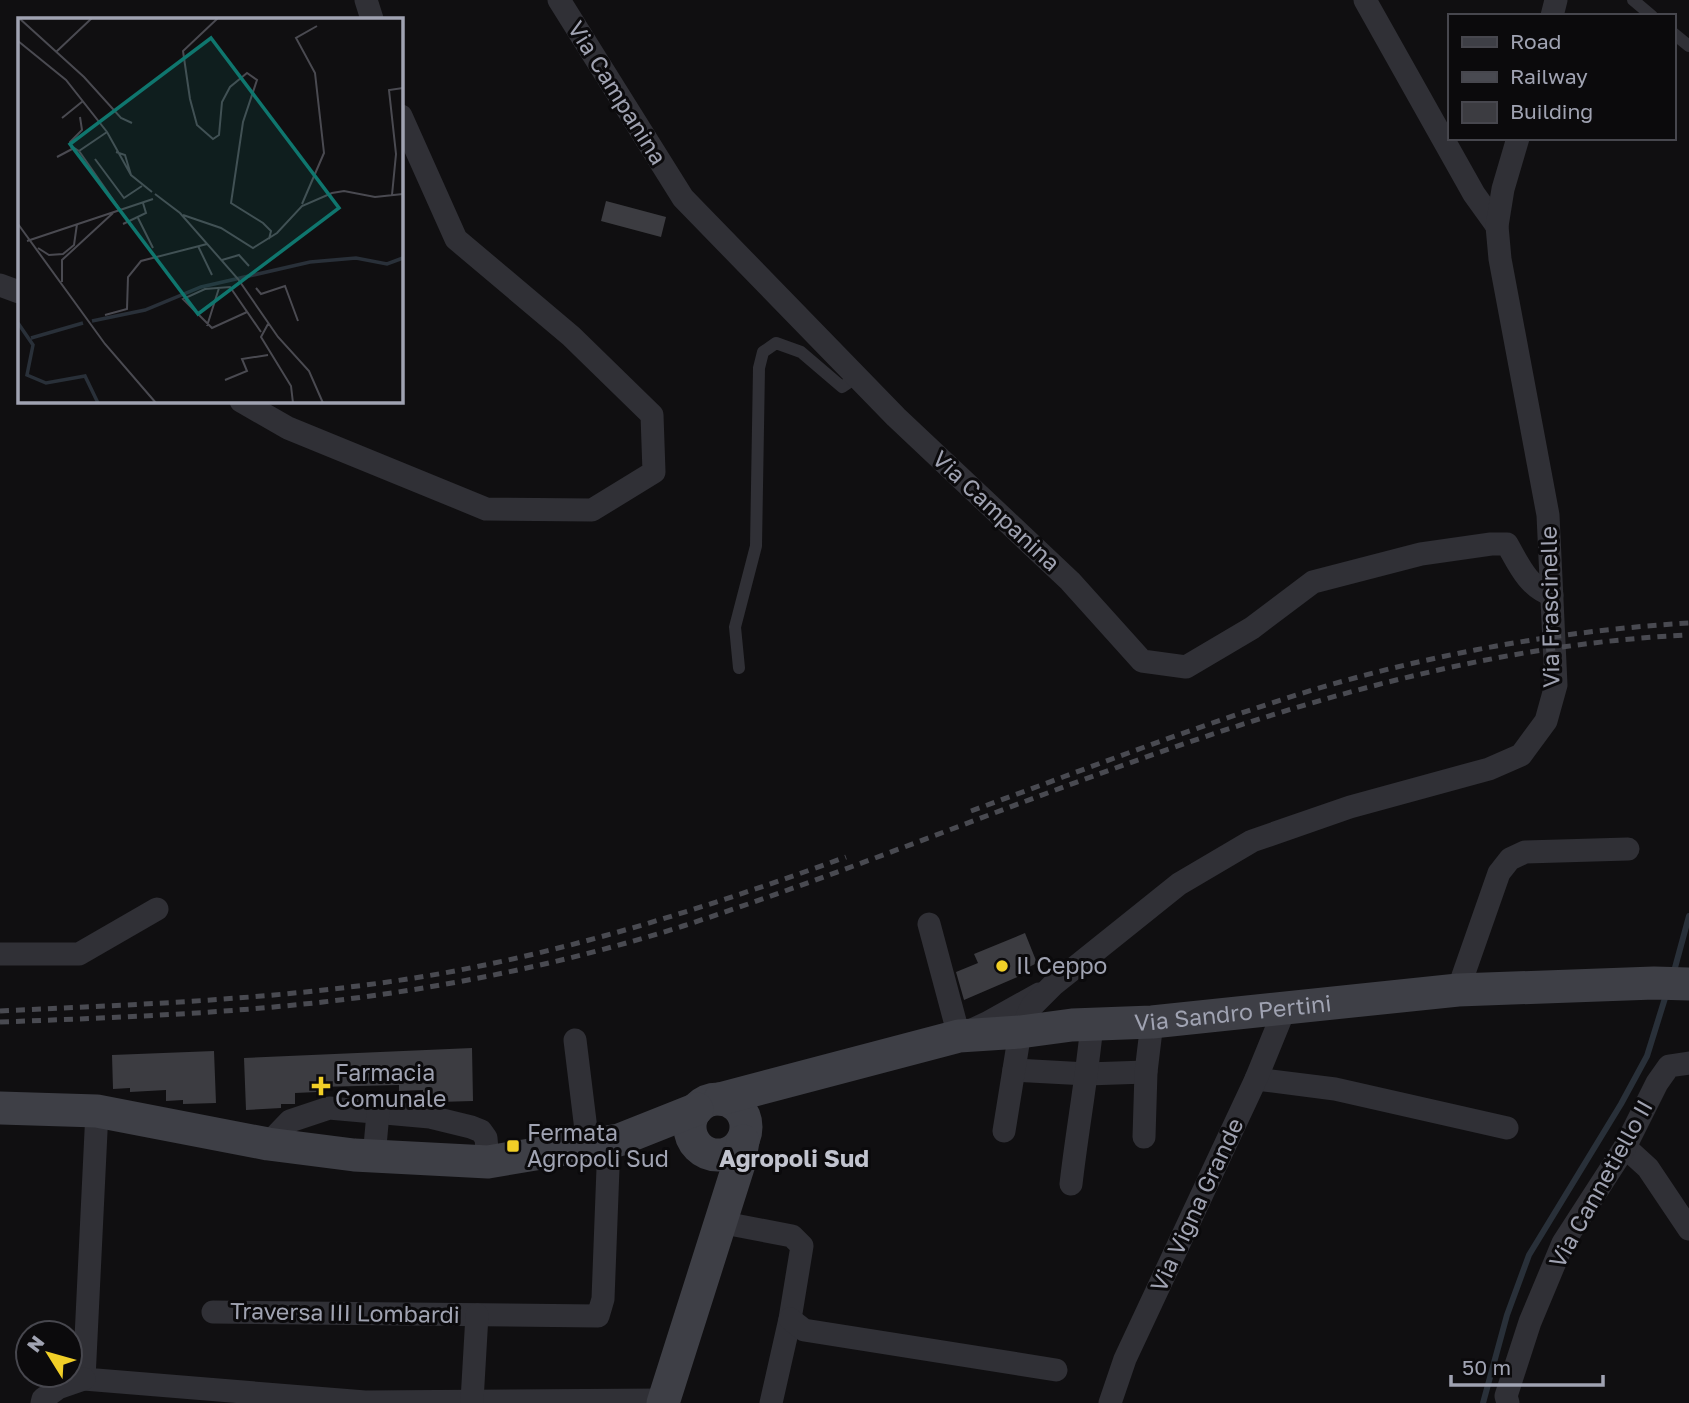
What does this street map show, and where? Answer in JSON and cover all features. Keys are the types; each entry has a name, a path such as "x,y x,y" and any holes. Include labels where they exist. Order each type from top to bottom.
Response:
{"street":[{"path":"366,0 372,18"},
{"name":"Via Campanina","path":"559,0 683,198 896,417 1070,581 1142,661 1186,667 1252,628 1313,582 1421,554 1507,544 1528,581 1552,595"},
{"path":"1365,0 1474,194 1497,226"},
{"path":"243,402 288,428 486,509 592,510 654,472 652,415 571,336 456,239 402,118"},
{"name":"Via Frascinelle","path":"959,1036 1052,990 1179,884 1252,841 1350,807 1489,769 1521,755 1546,721 1556,685 1548,515 1500,259 1497,226 1503,189 1517,140"},
{"path":"0,285 18,292"},
{"path":"1458,990 1499,873 1510,859 1525,852 1628,849"},
{"path":"0,954 79,954 157,909"},
{"path":"929,924 959,1036"},
{"name":"Via Sandro Pertini","path":"605,1142 708,1104 959,1036 1152,1022 1458,990 1676,984"},
{"path":"1052,990 1051,1006 1057,1018 1082,1025 1087,1074 1071,1184"},
{"name":"Via Frascinelle","path":"1004,1131 1014,1070 1028,1031 1044,1019 1052,990"},
{"name":"Via Vigna Grande","path":"1110,1403 1125,1359 1256,1079 1285,1008"},
{"path":"1144,1137 1146,1072 1152,1022"},
{"path":"575,1040 605,1142"},
{"name":"Via Cannetiello II","path":"1508,1403 1506,1396 1530,1322 1563,1243 1625,1147 1657,1083 1670,1066 1689,1063"},
{"path":"1014,1070 1087,1074 1146,1072"},
{"path":"1256,1079 1335,1089 1507,1128"},
{"path":"0,1108 97,1111 268,1144 374,1157 488,1161 605,1142 702,1150 716,1156 731,1152 787,1083"},
{"path":"97,1111 84,1379 365,1402 664,1402 739,1164 744,1135 742,1112 736,1106 708,1104 692,1116 690,1132 702,1150 723,1210"},
{"path":"268,1144 290,1121 329,1108 430,1117 481,1131 486,1138 488,1161"},
{"path":"374,1157 378,1113"},
{"name":"Traversa III Lombardi","path":"213,1312 598,1316 603,1299 605,1142"},
{"path":"1625,1147 1648,1168 1689,1229"},
{"path":"723,1210 792,1236 800,1242 803,1250 771,1403"},
{"name":"Traversa III Lombardi","path":"472,1401 477,1315"},
{"path":"790,1319 804,1330 1056,1370"},
{"path":"42,1403 43,1399 57,1389"}],"lane":[{"path":"1633,0 1650,14"},
{"path":"1675,35 1689,46"},
{"path":"739,668 735,627 756,546 759,368 763,352 776,343 801,352 842,387 857,377"}],"building":[{"path":"606,201 666,217 661,237 601,221"},
{"name":"Il Ceppo","path":"1025,933 1037,963 1027,968 1029,972 964,1000 956,972 978,963 974,954"},
{"path":"472,1048 473,1101 438,1102 438,1098 423,1098 423,1090 399,1091 399,1085 317,1087 317,1092 295,1093 295,1104 281,1104 281,1108 246,1110 244,1058"},
{"path":"214,1051 216,1103 183,1104 183,1100 166,1101 166,1090 130,1092 130,1088 113,1089 112,1055"}],"waterway":[{"path":"1673,975 1689,916"},
{"path":"1483,1403 1507,1315 1529,1255 1621,1104 1647,1056 1666,995"}],"railway":[{"path":"971,811 1166,739 1333,684 1433,659 1535,639 1689,623"},
{"path":"0,1022 202,1013 323,1002 460,982 550,963 683,926 1178,746 1303,706 1429,672 1558,648 1689,635"},
{"path":"0,1011 278,995 444,973 546,951 647,924 846,857"}],"place":[{"name":"Il Ceppo","path":"1002,966"},
{"name":"Farmacia Comunale","path":"321,1086"},
{"name":"Fermata Agropoli Sud","path":"513,1146"}],"district":[{"name":"Agropoli Sud","path":"794,1159"}]}
